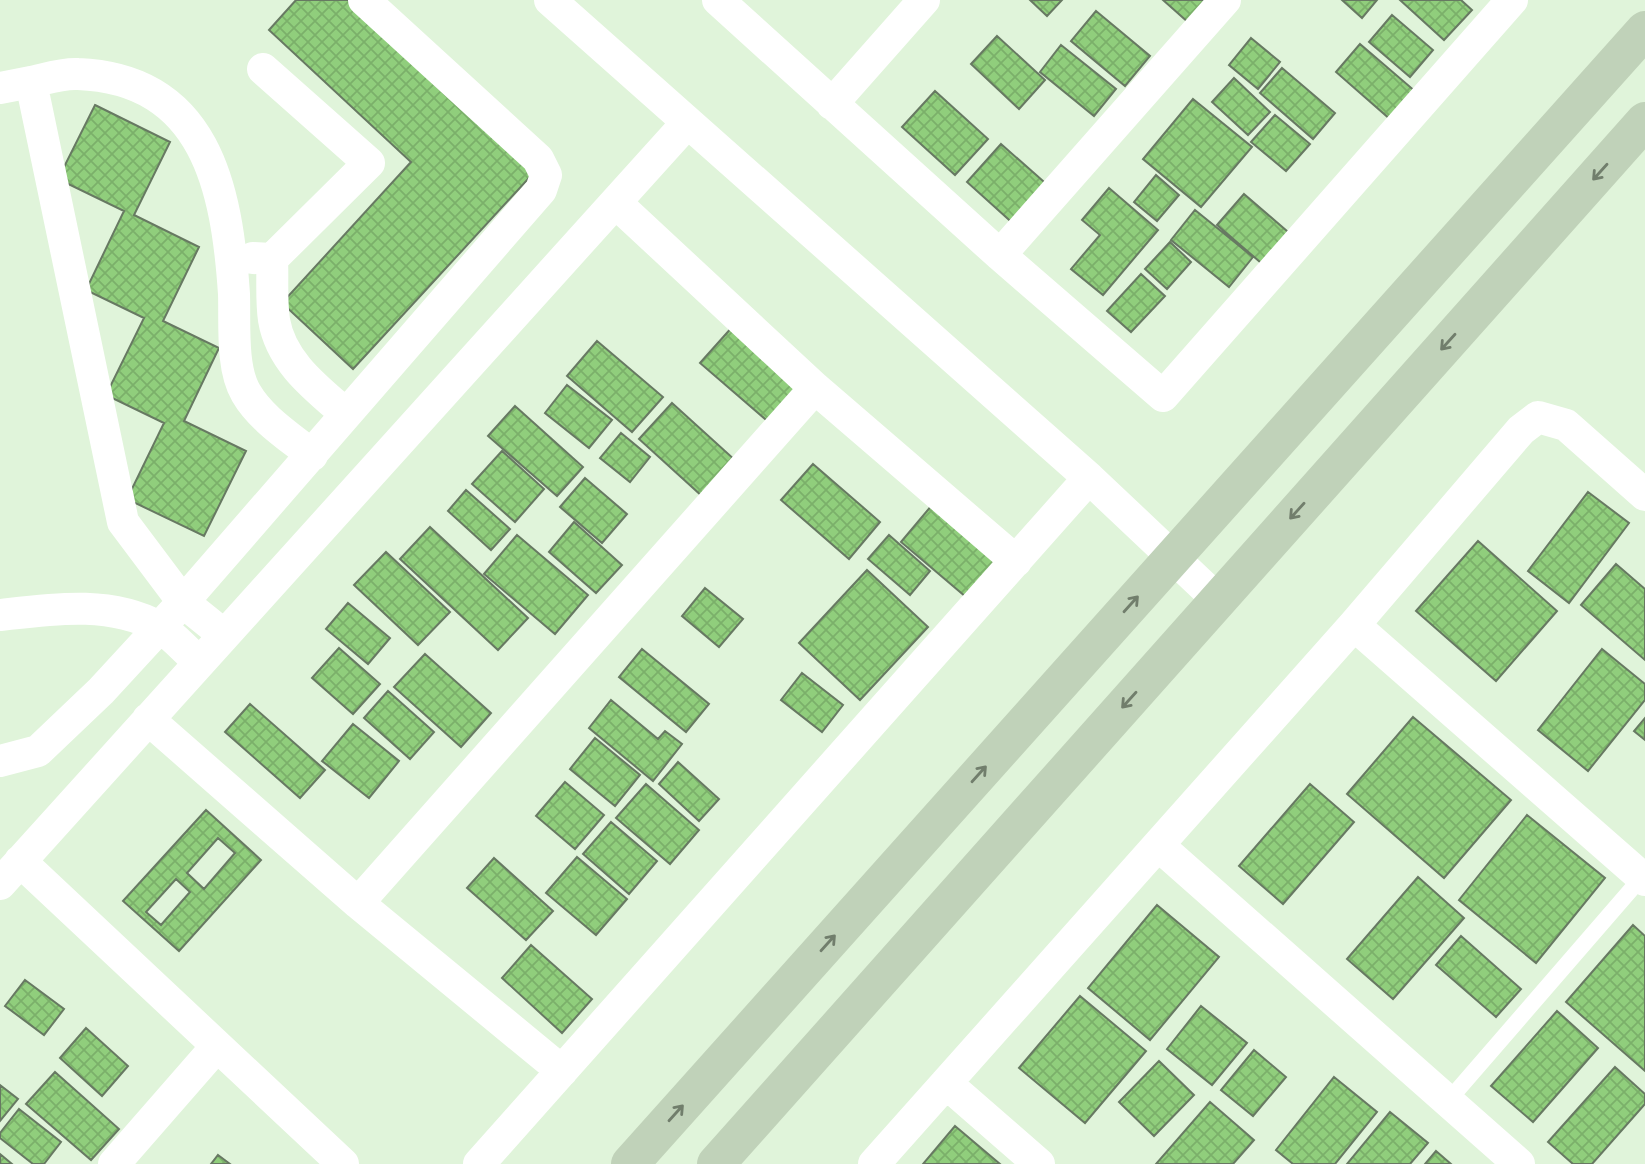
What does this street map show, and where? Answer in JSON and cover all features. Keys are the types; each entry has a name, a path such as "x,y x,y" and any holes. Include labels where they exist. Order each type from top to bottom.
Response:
{"street":[{"path":"1,762 38,751 101,691 183,602 541,190 546,175 538,159 364,0"},
{"path":"550,0 1090,478 1171,559 1218,600"},
{"path":"719,0 1000,255 1163,396 1513,0"},
{"path":"832,104 924,0"},
{"path":"1000,255 1225,0"},
{"path":"631,1164 1645,30"},
{"path":"263,69 369,163 272,259 274,321 288,358 346,414"},
{"path":"0,88 76,74 120,80 157,93 191,125 211,164 231,256 238,366 245,393 270,420 312,455"},
{"path":"31,82 122,522 183,602 224,635"},
{"path":"716,1164 1645,121"},
{"path":"0,884 687,123"},
{"path":"616,203 815,388 1016,561"},
{"path":"231,256 272,259"},
{"path":"358,903 815,388"},
{"path":"874,1164 1354,625 1521,430 1538,418 1566,425 1645,495"},
{"path":"479,1164 1090,478"},
{"path":"0,615 71,606 132,617 160,627 199,662"},
{"path":"1354,625 1643,879"},
{"path":"148,719 358,903 562,1071"},
{"path":"1158,845 1519,1164"},
{"path":"20,861 343,1164"},
{"path":"114,1164 217,1046"},
{"path":"946,1083 1039,1164"}],"lane":[{"path":"1448,1101 1643,879"}],"building":[{"path":"296,0 360,0 540,166 353,369 282,303 411,162 269,30"},
{"path":"1030,0 1062,0 1047,16"},
{"path":"1163,0 1209,0 1189,23"},
{"path":"1342,0 1377,0 1362,18"},
{"path":"1400,0 1461,0 1472,10 1444,40"},
{"path":"1096,11 1150,56 1125,86 1071,41"},
{"path":"1392,15 1433,50 1410,77 1369,42"},
{"path":"997,36 1045,80 1019,109 971,64"},
{"path":"1251,38 1280,62 1258,89 1229,65"},
{"path":"1360,44 1416,92 1391,120 1336,72"},
{"path":"1061,45 1116,89 1094,116 1040,72"},
{"path":"1282,68 1335,113 1313,139 1260,93"},
{"path":"1234,78 1270,112 1248,135 1212,102"},
{"path":"935,91 988,139 955,175 902,127"},
{"path":"1193,99 1252,147 1201,207 1143,159"},
{"path":"95,105 170,142 134,215 199,247 163,321 219,348 184,421 246,451 204,536 127,499 164,423 106,395 144,318 86,290 124,211 58,179"},
{"path":"1275,115 1310,144 1286,171 1251,142"},
{"path":"1001,144 1051,188 1017,227 967,182"},
{"path":"1156,175 1179,195 1157,221 1134,202"},
{"path":"1109,188 1158,230 1103,295 1071,269 1100,235 1082,220"},
{"path":"1244,194 1294,237 1267,268 1217,225"},
{"path":"1195,210 1253,257 1229,287 1171,240"},
{"path":"1170,242 1191,262 1167,289 1145,269"},
{"path":"1141,274 1165,296 1131,332 1107,311"},
{"path":"734,325 806,386 772,425 700,363"},
{"path":"597,341 663,397 632,432 567,376"},
{"path":"567,385 612,420 589,448 545,413"},
{"path":"672,403 736,461 703,497 639,439"},
{"path":"515,406 583,467 557,496 488,436"},
{"path":"621,433 650,457 630,482 600,458"},
{"path":"502,451 544,489 515,522 472,484"},
{"path":"813,464 880,522 849,559 781,500"},
{"path":"585,478 627,514 602,543 560,507"},
{"path":"466,490 510,529 491,550 448,511"},
{"path":"1588,492 1629,523 1569,603 1528,571"},
{"path":"932,505 997,559 966,597 901,542"},
{"path":"574,522 622,565 596,593 549,552"},
{"path":"430,527 528,618 498,650 400,559"},
{"path":"517,535 588,595 555,634 484,574"},
{"path":"889,535 930,571 910,595 868,559"},
{"path":"1478,541 1557,611 1496,681 1416,611"},
{"path":"386,552 450,612 418,645 354,585"},
{"path":"1616,564 1645,589 1645,660 1581,605"},
{"path":"867,570 928,627 860,700 799,643"},
{"path":"705,588 743,619 719,647 682,616"},
{"path":"348,603 390,638 368,664 326,629"},
{"path":"339,648 380,684 353,714 312,678"},
{"path":"642,649 709,704 686,732 619,677"},
{"path":"1602,649 1645,684 1645,700 1588,771 1538,730"},
{"path":"425,654 491,713 461,747 394,687"},
{"path":"802,673 843,705 822,732 781,700"},
{"path":"388,691 434,732 410,759 364,718"},
{"path":"611,700 658,739 665,731 682,744 653,781 589,728"},
{"path":"250,704 325,770 300,798 225,732"},
{"path":"1413,717 1511,800 1444,878 1347,794"},
{"path":"1645,718 1645,740 1634,731"},
{"path":"353,724 399,761 369,798 322,761"},
{"path":"595,738 640,775 615,806 570,769"},
{"path":"678,762 719,799 699,821 659,784"},
{"path":"565,782 604,815 575,849 536,816"},
{"path":"646,784 699,830 670,864 616,818"},
{"path":"1310,784 1354,822 1283,904 1239,866"},
{"path":"206,810 261,860 179,951 123,901","holes":["218,838 235,853 204,889 187,873","176,879 190,892 161,925 146,912"]},
{"path":"1527,815 1605,878 1536,963 1459,900"},
{"path":"611,822 657,861 629,894 583,854"},
{"path":"577,857 627,899 596,935 546,893"},
{"path":"494,858 553,911 526,940 467,888"},
{"path":"1418,877 1464,918 1393,999 1347,959"},
{"path":"1157,905 1219,957 1150,1040 1088,988"},
{"path":"1633,925 1645,936 1645,1071 1566,1002"},
{"path":"1461,936 1521,989 1496,1017 1436,965"},
{"path":"531,945 592,999 562,1033 502,978"},
{"path":"25,980 64,1009 44,1035 5,1006"},
{"path":"1080,996 1146,1051 1085,1123 1019,1068"},
{"path":"1201,1006 1247,1043 1212,1085 1167,1049"},
{"path":"1557,1011 1598,1048 1533,1122 1491,1086"},
{"path":"86,1028 128,1066 102,1096 60,1058"},
{"path":"1254,1050 1286,1077 1253,1116 1221,1090"},
{"path":"1159,1061 1194,1095 1154,1136 1119,1102"},
{"path":"1615,1067 1645,1094 1645,1104 1592,1164 1573,1164 1548,1142"},
{"path":"55,1072 119,1129 91,1160 26,1104"},
{"path":"1334,1077 1377,1112 1335,1164 1293,1164 1276,1150"},
{"path":"0,1085 18,1099 0,1121"},
{"path":"1210,1102 1254,1140 1233,1164 1156,1164"},
{"path":"19,1109 61,1142 44,1164 33,1164 0,1138 0,1133"},
{"path":"1390,1112 1428,1143 1410,1164 1347,1164"},
{"path":"955,1126 1000,1164 923,1164"},
{"path":"1436,1151 1451,1164 1425,1164"},
{"path":"0,1154 12,1164 0,1164"},
{"path":"218,1155 230,1164 211,1164"}]}
